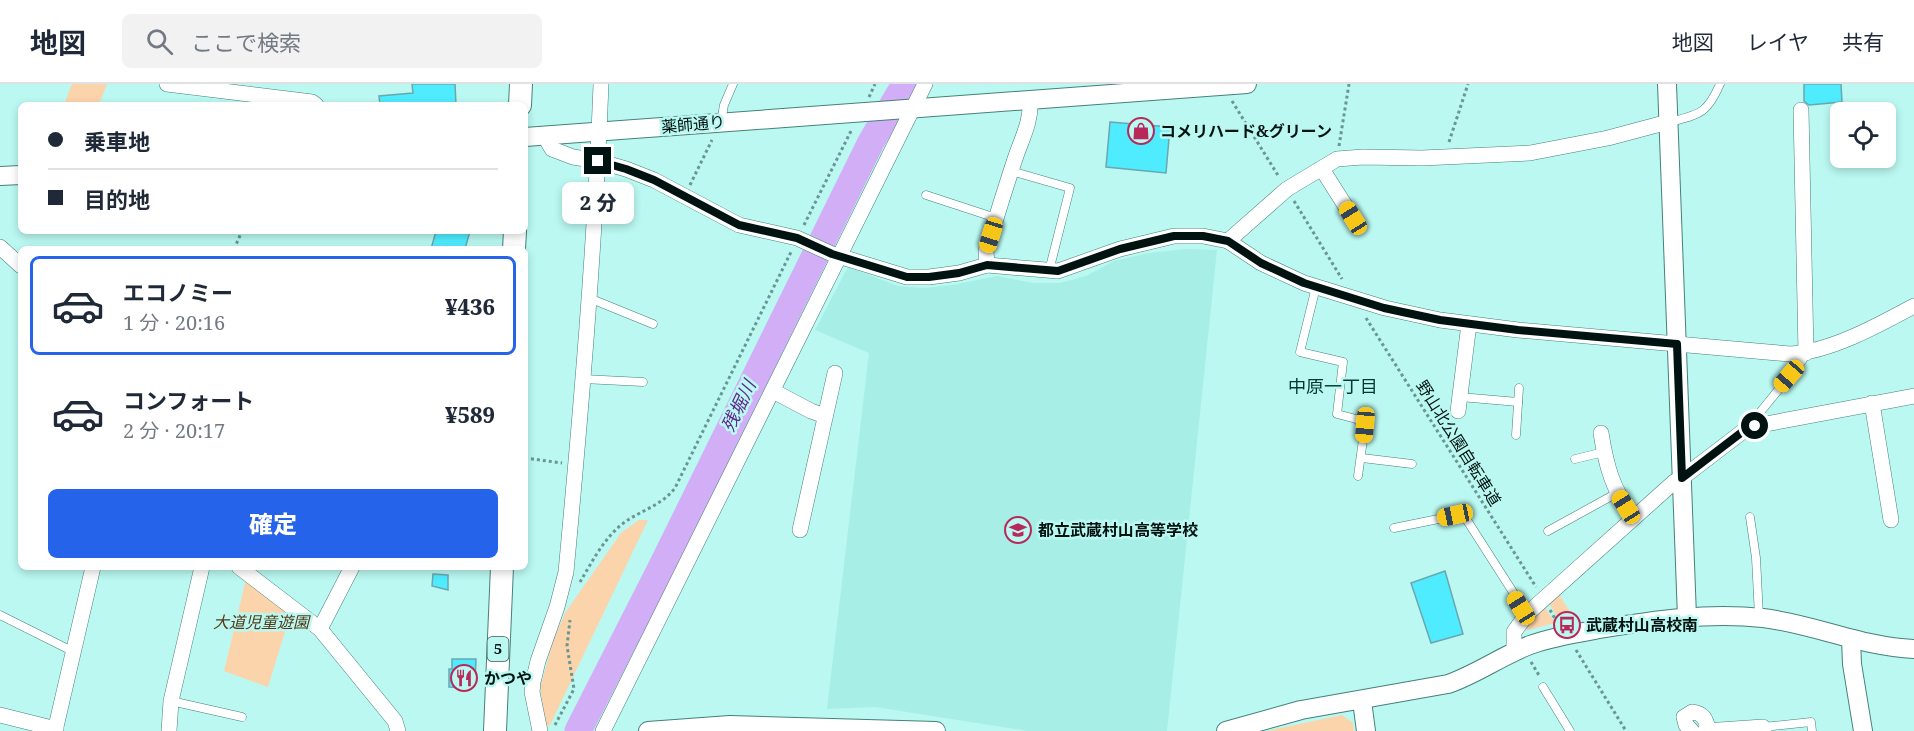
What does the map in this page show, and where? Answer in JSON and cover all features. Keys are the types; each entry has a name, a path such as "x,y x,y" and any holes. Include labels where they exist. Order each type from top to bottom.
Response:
{"main road":[{"path":"520,102 521,84"},
{"name":"5","path":"495,731 502,570"}],"street":[{"path":"167,84 248,89 312,102"},
{"path":"546,730 532,692 538,661 566,573 589,298 598,161 600,84"},
{"path":"603,731 774,391 836,255 910,108 925,84"},
{"name":"薬師通り","path":"528,137 599,132 718,129 862,112 1247,84"},
{"path":"1667,84 1687,617"},
{"path":"987,265 986,252 1030,116 1030,100"},
{"path":"1801,110 1806,353"},
{"path":"1228,241 1287,189 1337,159 1530,153 1608,138 1668,122"},
{"path":"544,137 552,149 573,158 598,161 654,180 739,225 800,239 836,255 907,277 959,273 987,265 1049,271 1065,269 1108,252 1174,236 1203,236 1228,241 1261,263 1316,287 1384,308 1440,320 1518,330 1790,354 1806,353 1881,324 1914,306"},
{"path":"1322,169 1353,218"},
{"path":"0,176 18,175"},
{"path":"0,247 18,262"},
{"path":"1459,404 1469,324"},
{"path":"800,530 835,373"},
{"path":"774,391 825,416"},
{"path":"1521,654 1514,632 1527,614 1674,482 1746,429 1914,396"},
{"path":"1872,403 1891,520"},
{"path":"1600,433 1617,493 1634,517"},
{"path":"0,715 56,730 92,570"},
{"path":"169,731 171,701 201,570"},
{"path":"243,570 320,629 395,721 399,731"},
{"path":"320,629 350,570"},
{"path":"1226,731 1301,710 1448,684 1521,654 1532,644 1560,636 1640,622 1687,617 1759,618 1785,621 1882,646 1914,649"},
{"path":"1851,639 1852,664 1863,731"},
{"path":"1362,700 1366,731"},
{"path":"1692,731 1686,725 1684,717 1692,712 1699,713 1705,719 1707,731 1763,729"},
{"path":"648,731 730,725 936,731"}],"lane":[{"path":"718,129 724,105 733,84"},
{"path":"1668,122 1698,114 1712,103 1720,84"},
{"path":"1011,171 1070,188 1049,271"},
{"path":"926,195 997,218"},
{"path":"1316,287 1300,352 1343,362 1337,414 1356,419 1365,425 1359,476"},
{"path":"589,298 653,324"},
{"path":"1746,429 1750,421 1802,361 1806,353"},
{"path":"583,379 643,382"},
{"path":"1516,435 1520,388"},
{"path":"1459,404 1518,402"},
{"path":"1575,459 1604,452"},
{"path":"1362,458 1413,464"},
{"path":"1548,531 1617,493"},
{"path":"1394,528 1462,514 1527,614"},
{"path":"1750,517 1756,558 1759,618"},
{"path":"0,615 74,652"},
{"path":"1543,687 1570,731"},
{"path":"171,701 242,717"},
{"path":"1763,729 1811,722 1812,731"}],"path":[{"path":"578,585 596,555 624,523 668,498 675,488 800,239 874,84"},
{"path":"1337,159 1349,84"},
{"path":"1444,157 1468,84"},
{"path":"1229,97 1283,184"},
{"path":"684,197 718,129"},
{"path":"1290,195 1344,283"},
{"name":"野山北公園自転車道","path":"1365,315 1539,593"},
{"path":"528,458 576,465"},
{"path":"1546,604 1558,624"},
{"path":"546,730 574,689 567,646 571,615"},
{"path":"1573,647 1626,731"},
{"path":"1521,654 1543,683 1543,687"}],"shaded area":[{"name":"都立武蔵村山高等学校","path":"1186,249 1217,250 1167,731 1028,731 875,707 827,709 869,353 815,330 848,267 898,286 923,288 953,285 997,276 1033,283 1060,283 1086,276 1114,261 1149,253"}],"green space":[{"path":"72,84 107,84 100,102 65,102"},
{"path":"639,520 648,520 550,725 546,726 540,688 553,641 565,613 621,533"},
{"name":"大道児童遊園","path":"246,579 291,612 268,687 224,671"},
{"path":"1557,591 1576,621 1560,622 1547,600"},
{"path":"1543,604 1555,623 1529,630 1526,628"},
{"path":"1342,715 1353,723 1354,731 1267,731"}],"building":[{"path":"412,84 455,84 456,102 380,102 379,96 413,93"},
{"path":"1804,84 1841,84 1842,102 1809,105 1804,101"},
{"path":"1110,122 1170,127 1166,173 1106,167"},
{"path":"435,234 469,234 466,246 432,246"},
{"path":"1445,571 1463,634 1431,643 1411,583"},
{"path":"433,574 448,575 448,590 432,586"},
{"path":"452,659 476,659 475,683 465,683 465,688 449,687 449,669 452,669"}],"waterway":[{"name":"残堀川","path":"578,731 871,142 905,84"}],"place":[{"name":"コメリハード&グリーン","path":"1141,131"},
{"name":"都立武蔵村山高等学校","path":"1018,530"},
{"name":"武蔵村山高校南","path":"1567,625"},
{"name":"かつや","path":"464,678"}],"district":[{"name":"中原一丁目","path":"1333,387"}],"route":[{"path":"598,161 654,180 739,225 797,238 832,254 907,277 959,273 987,265 1058,271 1120,249 1174,236 1203,236 1228,241 1261,263 1304,283 1384,308 1440,320 1518,330 1677,344 1682,478 1746,429 1755,426"}]}
